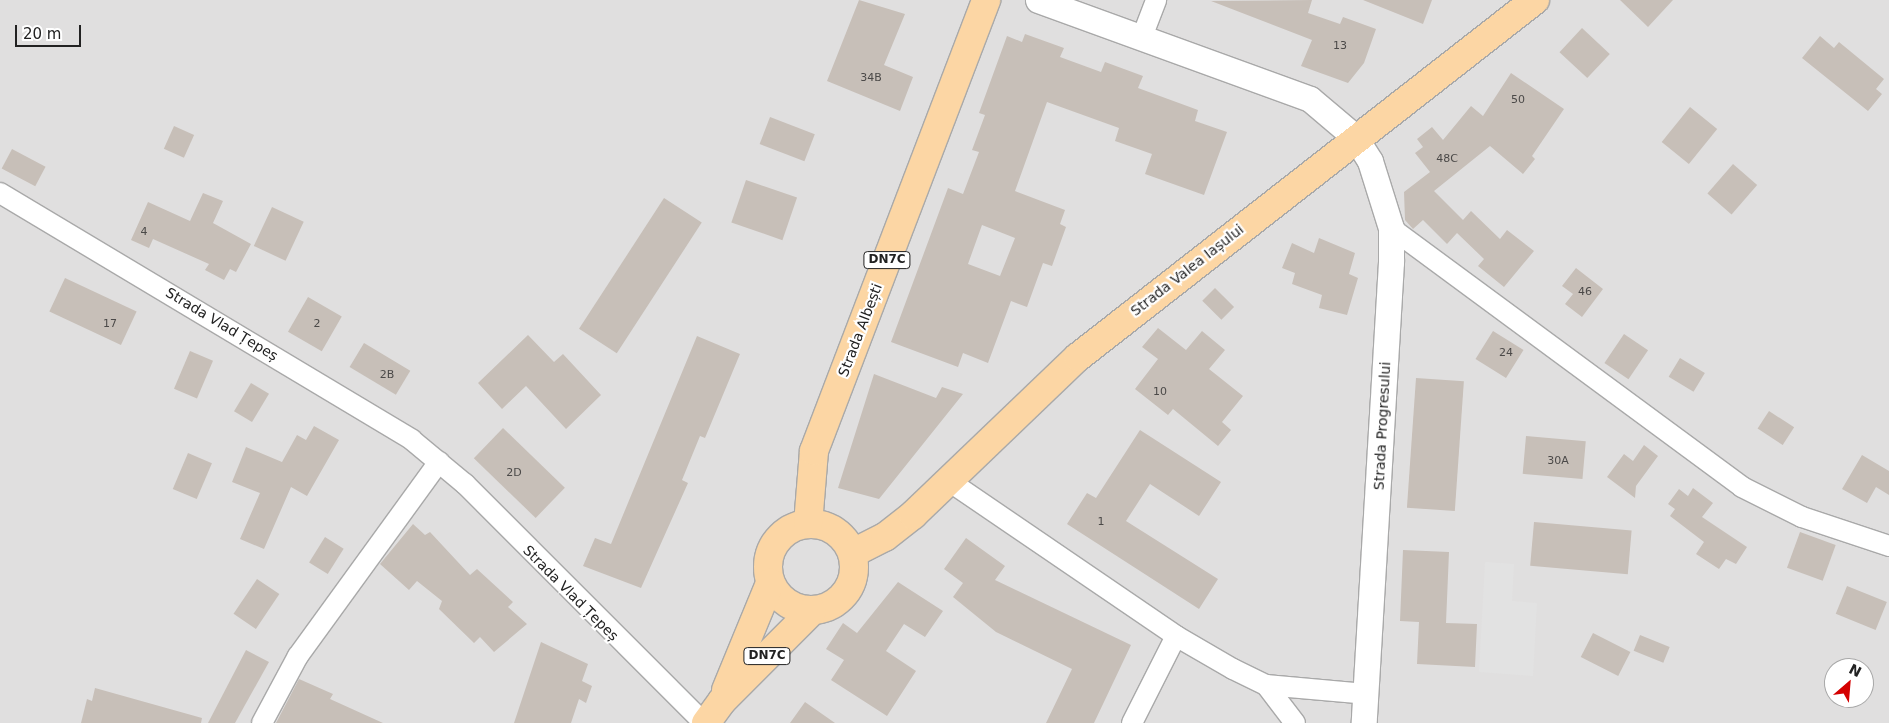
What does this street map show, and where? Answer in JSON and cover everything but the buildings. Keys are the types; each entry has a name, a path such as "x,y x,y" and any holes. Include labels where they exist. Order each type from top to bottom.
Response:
{"main road":[{"name":"Strada Albești","path":"808,524 814,451 986,0"},
{"name":"Strada Valea Iașului","path":"853,553 886,537 949,481 1078,356 1355,137 1535,0"},
{"path":"722,701 770,583 768,569 774,544 794,527 808,524 835,531 853,553"},
{"name":"DN7C","path":"705,723 722,701 812,611 838,602 847,592 855,566 853,553"},
{"path":"770,583 786,603 812,611"}],"street":[{"name":"Strada Progresului","path":"1038,0 1310,99 1355,137 1370,161 1390,228 1364,723"},
{"path":"1142,37 1156,0"},
{"name":"Strada Vlad Țepeș","path":"0,193 234,330 440,462 705,723"},
{"path":"1390,228 1742,487 1802,517 1889,546"},
{"path":"262,723 298,656 440,462"},
{"path":"949,481 1176,636 1266,685 1366,694"},
{"path":"1132,723 1176,636"},
{"path":"1266,685 1295,723"}],"shaded area":[{"path":"0,0 1889,0 1889,723 0,723"},
{"path":"1485,562 1514,564 1512,601 1537,603 1533,676 1479,672"}]}
